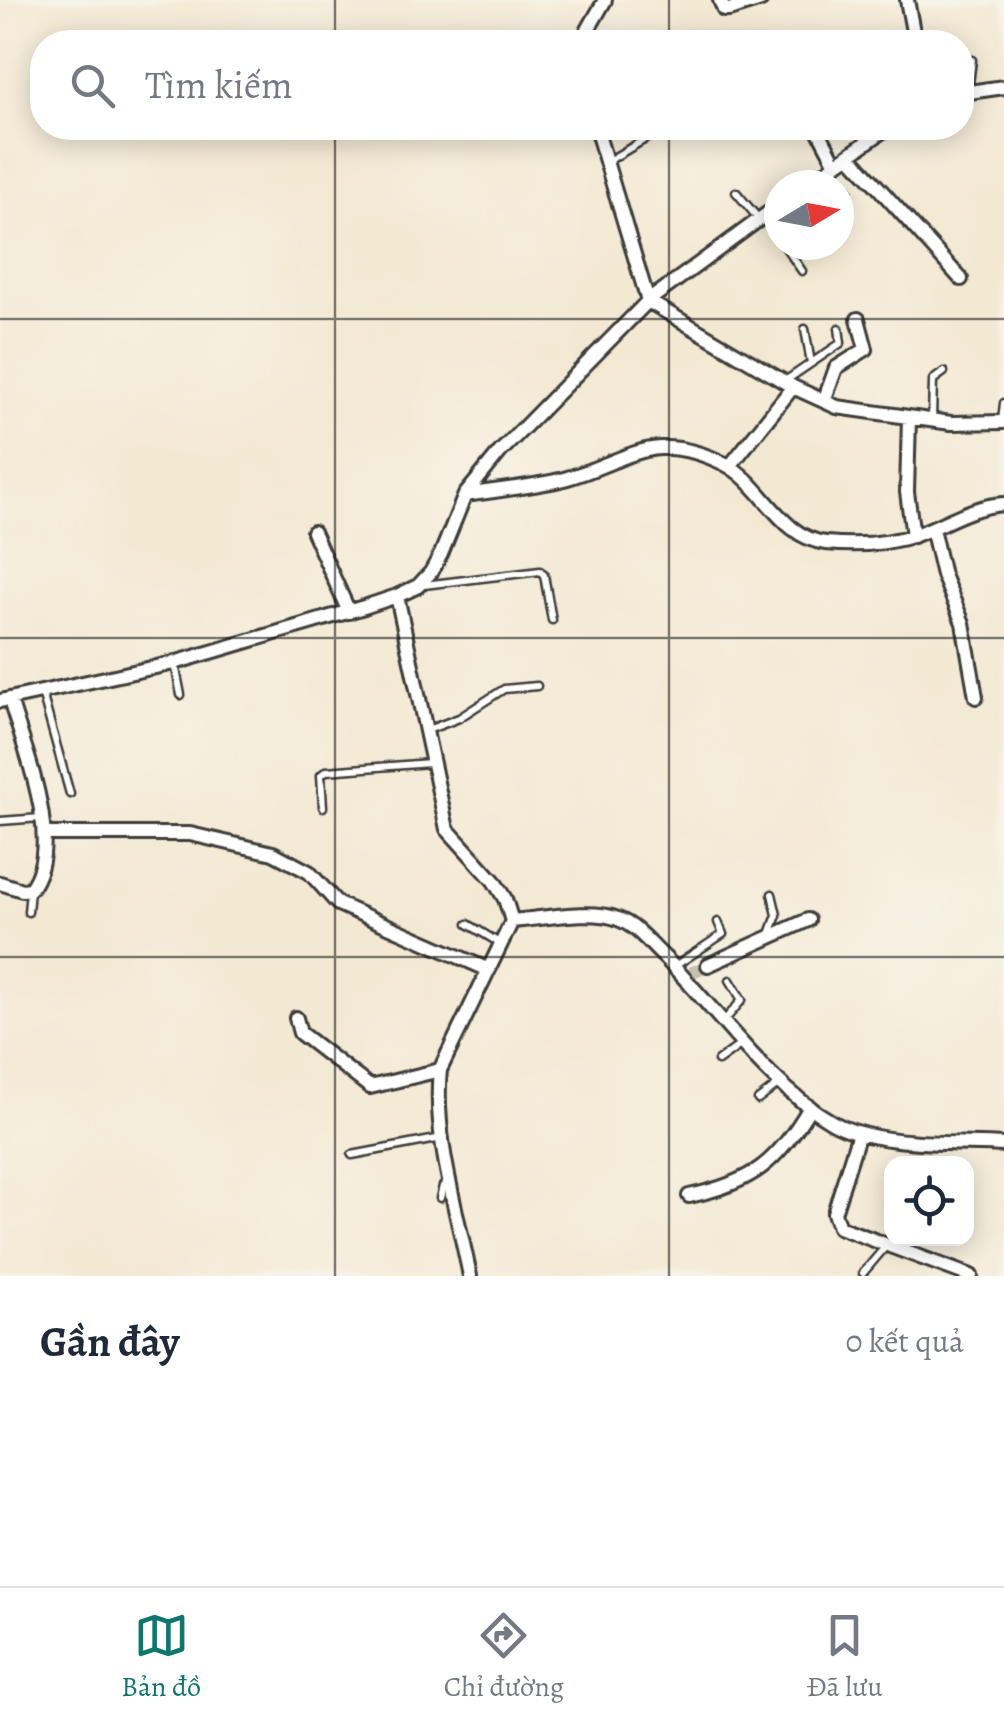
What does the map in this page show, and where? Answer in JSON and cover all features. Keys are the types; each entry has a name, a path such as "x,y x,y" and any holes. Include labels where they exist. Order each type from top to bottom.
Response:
{"street":[{"path":"588,30 605,0"},
{"path":"720,0 724,10 729,10 761,0"},
{"path":"907,0 913,30"},
{"path":"974,91 1004,87"},
{"path":"600,140 648,301 824,401 874,414 1003,422"},
{"path":"823,140 836,164"},
{"path":"832,170 870,140"},
{"path":"849,155 961,280"},
{"path":"0,883 22,890 30,888 36,881 46,834 5,700 174,663 348,612 418,586 436,563 465,494 500,452 648,301 764,216"},
{"path":"824,401 836,368 866,349 858,319"},
{"path":"730,466 789,384"},
{"path":"910,418 906,492 913,536"},
{"path":"465,494 569,478 626,454 650,448 679,448 730,466 781,518 821,542 886,542 913,536 986,505 1004,504"},
{"path":"932,528 944,575 964,624 976,698"},
{"path":"313,532 348,612"},
{"path":"398,596 448,828 494,881 512,921 440,1070 438,1093 443,1138 470,1276"},
{"path":"46,834 190,834 273,853 309,872 338,904 489,970"},
{"path":"512,921 594,915 616,917 633,926 683,972 780,1084 834,1123 859,1133 1004,1145"},
{"path":"708,965 808,920"},
{"path":"296,1018 300,1034 370,1087 440,1070"},
{"path":"689,1196 718,1190 757,1172 791,1140 810,1107"},
{"path":"859,1133 834,1220 839,1226 884,1244"},
{"path":"889,1246 966,1275"}],"lane":[{"path":"606,162 644,140"},
{"path":"736,192 764,221"},
{"path":"794,260 802,271"},
{"path":"789,384 841,343 839,328"},
{"path":"805,329 811,363"},
{"path":"932,420 934,380 944,372"},
{"path":"1003,422 1004,403"},
{"path":"418,586 540,571 544,574 552,620"},
{"path":"174,663 181,695"},
{"path":"425,731 459,718 504,689 536,686"},
{"path":"42,693 70,794"},
{"path":"324,807 321,774 326,771 432,763"},
{"path":"0,821 42,818"},
{"path":"28,912 30,888"},
{"path":"769,938 776,915 772,894"},
{"path":"683,972 723,934 718,922"},
{"path":"468,924 502,944"},
{"path":"725,1020 742,1000 730,980"},
{"path":"718,1062 744,1042"},
{"path":"758,1100 780,1084"},
{"path":"352,1154 443,1138"},
{"path":"440,1198 443,1186 452,1181"},
{"path":"863,1273 885,1246"}],"tunnel":[{"path":"691,973 708,965"}]}
